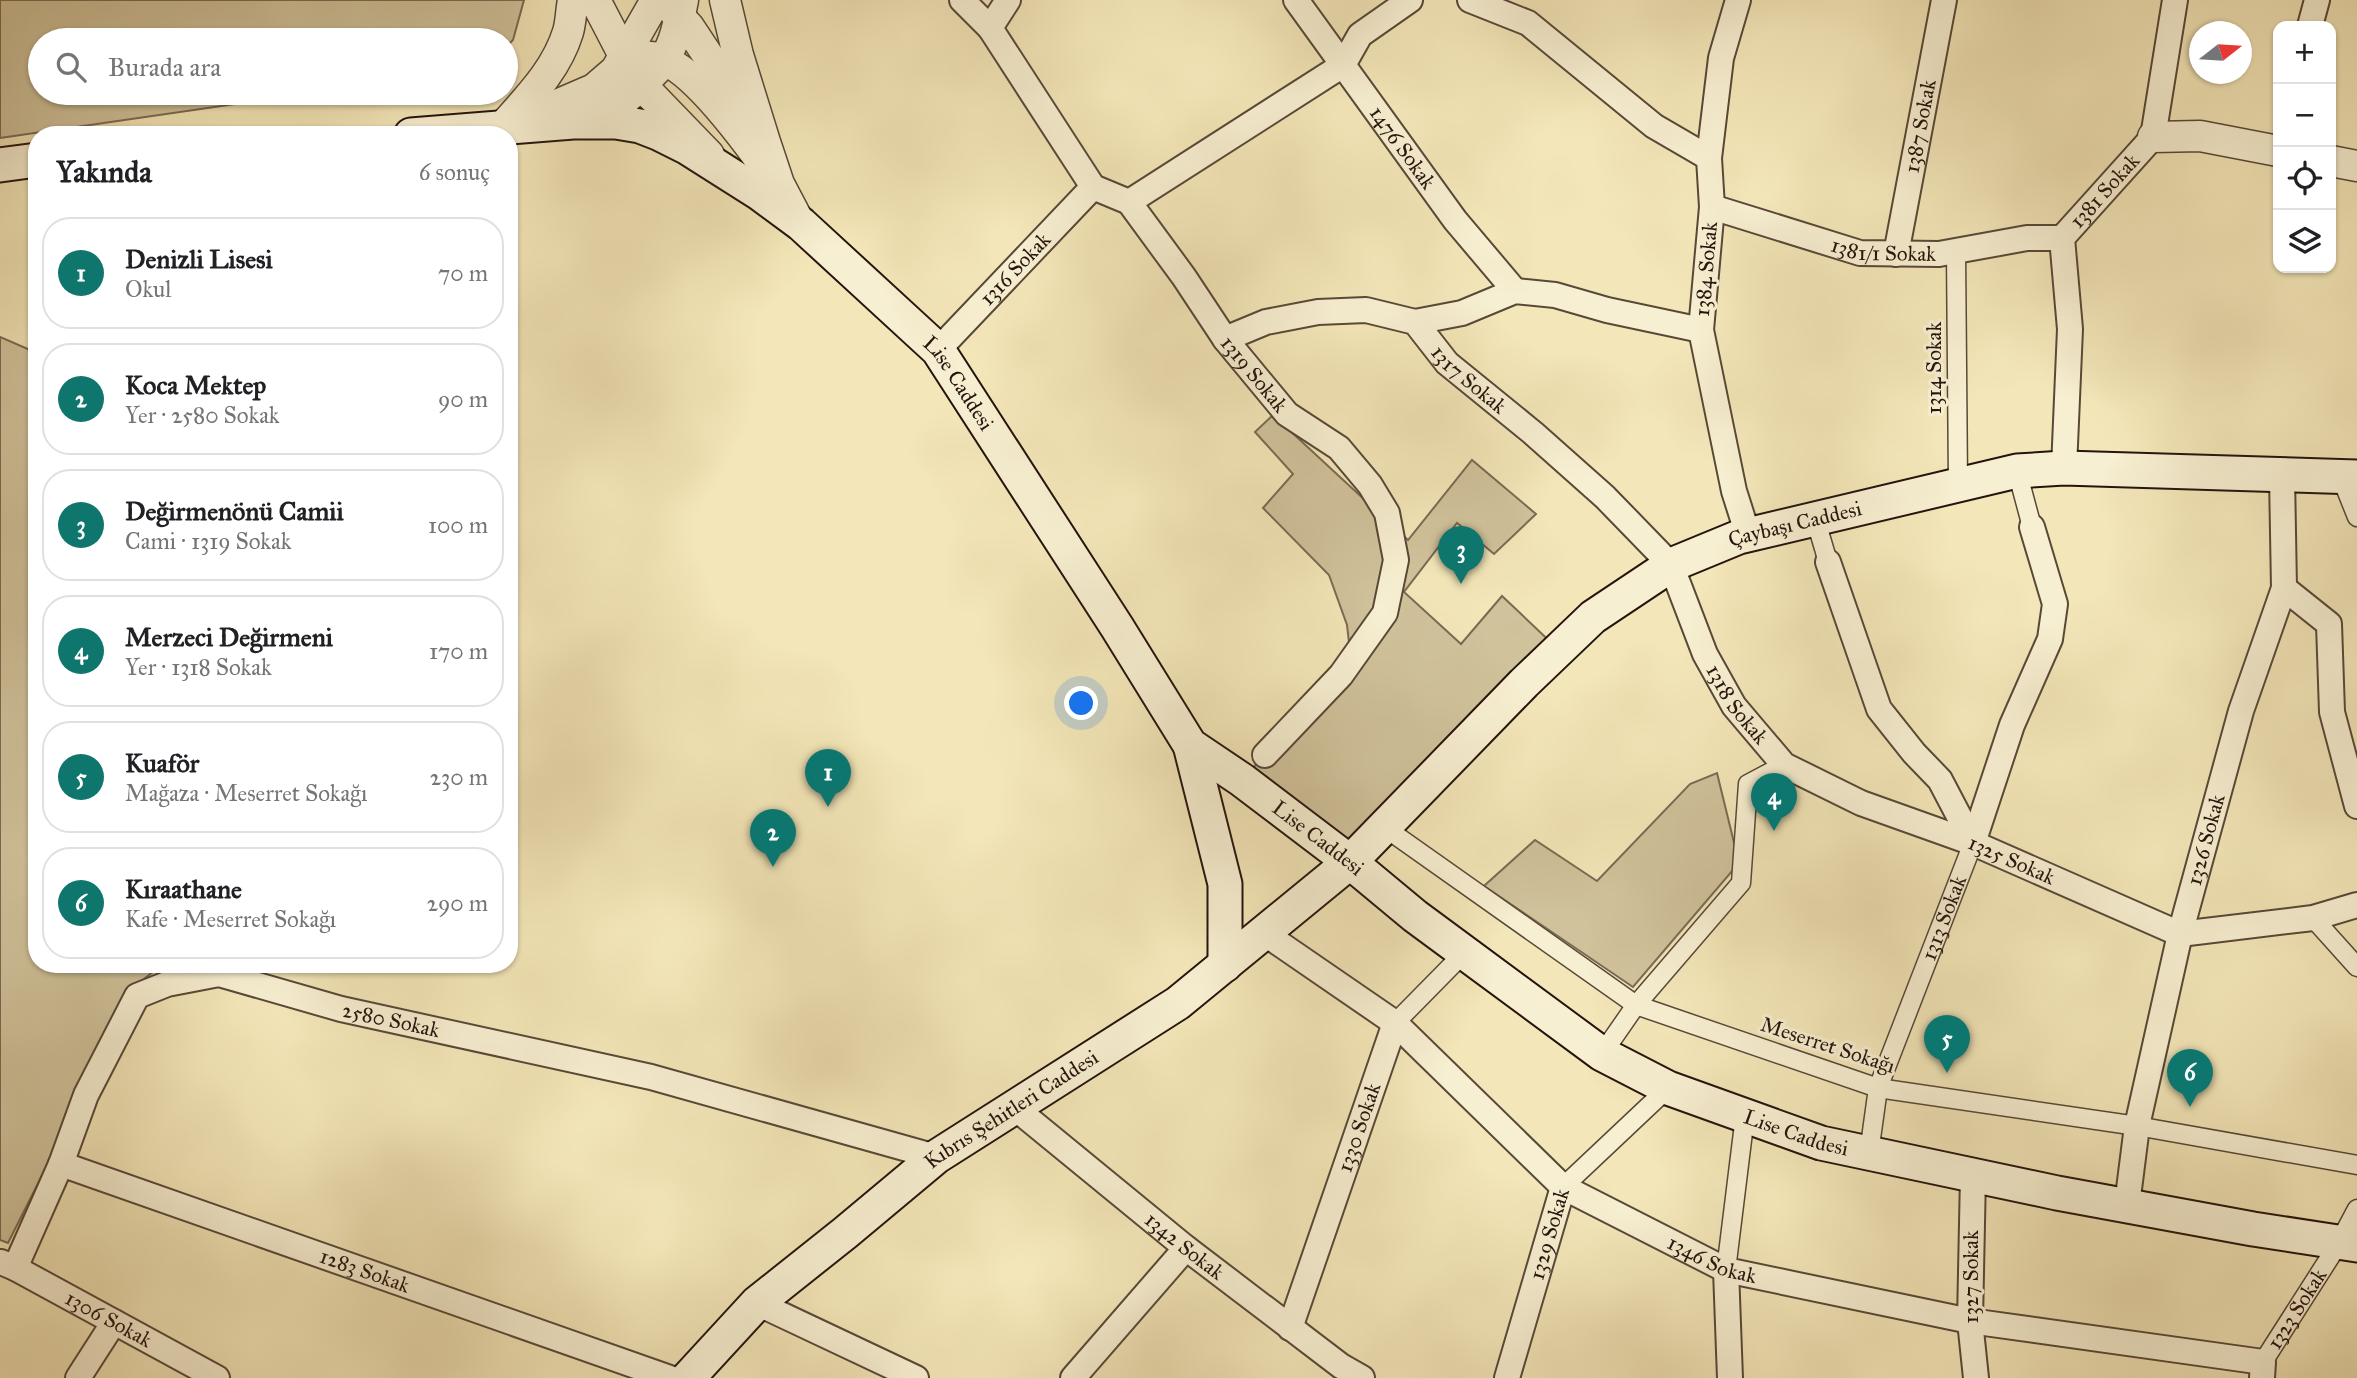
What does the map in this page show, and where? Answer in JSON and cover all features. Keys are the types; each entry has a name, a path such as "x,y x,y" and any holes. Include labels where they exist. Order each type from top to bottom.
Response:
{"main road":[{"name":"Lise Caddesi","path":"518,126 573,121 616,122 658,132 759,193 801,225 938,350 1110,615 1189,745 1242,780 1350,862 1415,916 1602,1054 1668,1088 1821,1143 2127,1205 2348,1244"},
{"path":"0,165 28,161"},
{"name":"Çaybaşı Caddesi","path":"1350,862 1524,683 1593,617 1671,565 1739,537 2017,471 2064,468 2227,471 2282,476 2349,477"},
{"path":"1189,745 1225,884 1225,965"},
{"name":"Kıbrıs Şehitleri Caddesi","path":"688,1378 757,1303 936,1157 1178,1003 1350,862"}],"street":[{"path":"504,126 540,85 556,60 568,32 573,0"},
{"path":"595,0 633,73 724,171"},
{"path":"573,121 595,117 626,100 656,0"},
{"path":"725,0 738,55 779,184"},
{"path":"962,0 990,28 1093,187 1129,202 1343,65 1360,35 1410,0"},
{"path":"990,28 1008,0"},
{"name":"1476 Sokak","path":"1296,0 1455,220 1515,291"},
{"path":"1471,0 1528,23 1654,126 1709,158"},
{"name":"1384 Sokak","path":"1738,0 1721,58 1709,158 1712,207 1701,330 1734,491 1748,535"},
{"name":"1387 Sokak","path":"1896,254 1944,0"},
{"name":"1381 Sokak","path":"2064,468 2070,329 2062,238 2153,137 2175,0"},
{"path":"2311,21 2317,0"},
{"path":"665,58 674,40 676,6"},
{"path":"676,6 765,142"},
{"path":"507,126 633,73 645,56 665,58 693,79 726,114 779,184 801,225"},
{"path":"2153,137 2200,136 2273,148"},
{"path":"2336,162 2357,166"},
{"name":"1316 Sokak","path":"938,350 1093,187"},
{"name":"1319 Sokak","path":"1129,202 1225,339 1287,414 1339,448 1370,485 1387,513 1396,560 1385,613 1341,675 1265,755"},
{"name":"1381/1 Sokak","path":"1712,207 1860,253 1939,254 2027,238 2062,238"},
{"name":"1314 Sokak","path":"1956,251 1958,484"},
{"path":"1225,339 1266,322 1318,312 1366,310 1415,322 1462,313 1515,291 1555,295 1607,310 1701,330"},
{"name":"1317 Sokak","path":"1415,322 1447,363 1554,451 1605,497 1671,565"},
{"path":"2017,471 2032,527"},
{"name":"1326 Sokak","path":"2127,1205 2137,1126 2180,934 2241,711 2284,588 2282,476"},
{"path":"2349,477 2357,517"},
{"path":"1815,518 1828,562"},
{"name":"1313 Sokak","path":"1869,1153 1878,1088 1973,843 2012,724 2050,639 2055,604 2032,527"},
{"name":"1325 Sokak","path":"1828,562 1879,709 1914,753 1940,780 1973,843 2180,934"},
{"name":"1318 Sokak","path":"1671,565 1706,654 1734,706 1784,765 1861,803 1973,843"},
{"path":"2284,588 2329,624 2332,712 2357,806"},
{"path":"1602,1054 1636,1005 1741,883 1748,784 1784,765"},
{"name":"Meserret Sokağı","path":"1384,827 1636,1005 1878,1088 2137,1126 2357,1165"},
{"path":"2180,934 2313,918 2357,905"},
{"path":"2313,918 2357,967"},
{"name":"1346 Sokak","path":"1264,933 1395,1023 1563,1187 1726,1270 1970,1321 2262,1370"},
{"name":"1330 Sokak","path":"1290,1328 1395,1023 1465,952"},
{"name":"2580 Sokak","path":"7,1265 61,1164 86,1095 137,996 167,984 219,974 341,1009 651,1077 936,1157"},
{"name":"1329 Sokak","path":"1507,1378 1563,1187 1668,1088"},
{"name":"1342 Sokak","path":"1014,1107 1186,1248 1340,1366 1362,1378"},
{"path":"1730,1378 1726,1270 1745,1116"},
{"name":"1283 Sokak","path":"61,1164 670,1378"},
{"name":"1327 Sokak","path":"1973,1175 1970,1321 1976,1378"},
{"name":"1323 Sokak","path":"2262,1370 2348,1244 2357,1209"},
{"path":"1073,1378 1186,1248"},
{"name":"1306 Sokak","path":"7,1265 218,1378"},
{"path":"757,1303 916,1378"},
{"path":"78,1378 114,1322"}],"shaded area":[{"path":"0,0 524,0 516,28 28,28 28,105 228,105 83,126 28,126 28,134 0,138"},
{"path":"0,337 28,349 28,973 152,973 139,983 8,1243 0,1240"},
{"path":"1273,415 1408,540 1472,460 1536,514 1494,554 1457,523 1404,592 1461,644 1502,596 1559,650 1350,862 1242,780 1351,660 1347,625 1329,575 1263,508 1293,474 1255,432"},
{"path":"1717,773 1739,863 1633,987 1484,886 1535,840 1597,881 1690,784"}],"place":[{"name":"Değirmenönü Camii","path":"1461,584"},
{"name":"Denizli Lisesi","path":"828,807"},
{"name":"Merzeci Değirmeni","path":"1774,831"},
{"name":"Koca Mektep","path":"773,867"},
{"name":"Kuaför","path":"1947,1073"},
{"name":"Kıraathane","path":"2190,1107"}]}
